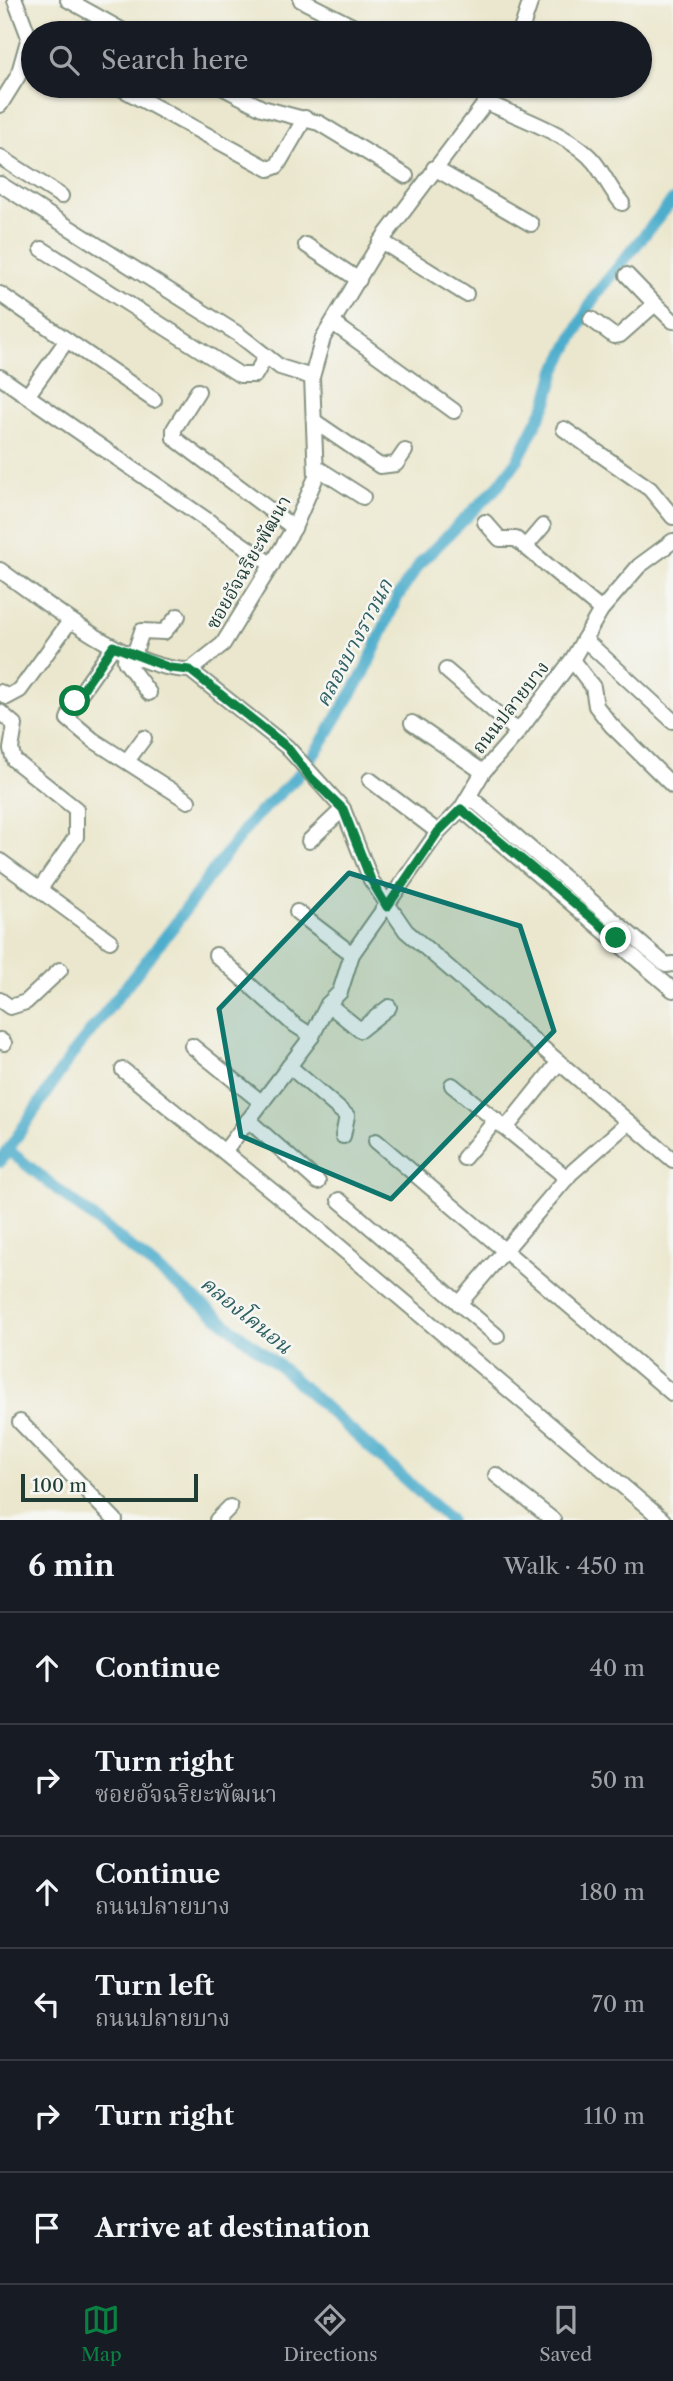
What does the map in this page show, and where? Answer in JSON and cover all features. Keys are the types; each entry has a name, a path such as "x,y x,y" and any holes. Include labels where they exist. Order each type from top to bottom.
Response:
{"street":[{"path":"15,0 24,21"},
{"path":"68,0 106,21"},
{"path":"301,0 342,21"},
{"path":"524,21 531,0"},
{"path":"2,99 21,67"},
{"path":"139,98 269,169 277,166 305,118"},
{"path":"243,98 262,108 305,118 406,176"},
{"name":"ซอยอัจฉริยะพัฒนา","path":"190,670 223,644 293,528 316,477 312,377 323,338 381,240 488,98"},
{"path":"495,98 575,146 594,162 609,189 622,203"},
{"path":"0,157 61,196"},
{"path":"433,168 531,224"},
{"path":"0,184 238,334 280,367 312,377"},
{"path":"381,240 466,294"},
{"path":"306,245 359,280"},
{"path":"42,249 240,375 255,375 266,356"},
{"path":"627,275 673,321"},
{"path":"0,295 154,400"},
{"path":"591,319 612,336 620,335 655,304"},
{"path":"332,323 454,411"},
{"path":"27,396 67,340"},
{"path":"0,377 272,565"},
{"path":"198,391 174,429 174,438 293,528"},
{"path":"314,421 380,466 396,464 405,451"},
{"path":"564,429 650,489 673,517"},
{"path":"316,467 363,497"},
{"path":"485,522 500,539 516,539 601,610"},
{"path":"525,547 543,526"},
{"name":"ถนนปลายบาง","path":"225,1151 312,1036 328,1004 340,992 352,954 438,832 466,803 483,772 518,732 572,660 601,610 639,566 673,541"},
{"path":"0,570 70,621 124,651 170,668 190,670 287,747 310,777 343,809 371,880 406,931 673,1160"},
{"path":"178,616 164,632 142,631 75,701 68,719 93,740 188,801"},
{"path":"0,692 8,697 20,690 70,621"},
{"path":"584,639 673,721"},
{"path":"124,651 125,661 149,693"},
{"path":"572,660 593,687 596,706 673,786"},
{"path":"446,670 518,732"},
{"path":"0,712 15,725 11,749 14,760 73,804 76,837 40,890"},
{"path":"412,723 483,772"},
{"path":"127,761 144,738"},
{"path":"370,780 438,832"},
{"path":"466,803 666,965 673,964"},
{"path":"466,803 673,990"},
{"path":"309,841 343,809"},
{"path":"0,862 110,941"},
{"path":"297,912 352,954"},
{"path":"216,955 292,1023 312,1036"},
{"path":"0,1000 10,1007 26,1002 60,970"},
{"path":"328,1004 360,1030 389,1007"},
{"path":"192,1046 261,1102"},
{"path":"464,1158 501,1124 559,1062"},
{"path":"289,1066 347,1116 343,1136"},
{"path":"123,1070 225,1151 659,1519"},
{"path":"452,1085 567,1178"},
{"path":"248,1120 318,1182"},
{"path":"460,1304 567,1178 629,1122"},
{"path":"376,1141 673,1394"},
{"path":"340,1200 497,1336"},
{"path":"20,1422 115,1520"},
{"path":"496,1475 553,1520"},
{"path":"217,1520 230,1507"}],"highlighted area":[{"path":"349,873 520,926 554,1031 391,1199 241,1136 219,1009"}],"waterway":[{"name":"คลองบางราวนก","path":"0,1162 71,1056 173,927 253,819 297,777 320,745 364,673 397,598 421,562 499,485 518,459 547,402 556,370 596,294 673,200"},
{"name":"คลองโคนอน","path":"8,1150 283,1369 450,1520"}],"route":[{"path":"75,701 113,646 170,668 190,670 287,747 310,777 343,809 371,880 387,907 438,832 461,809 616,938"}]}
